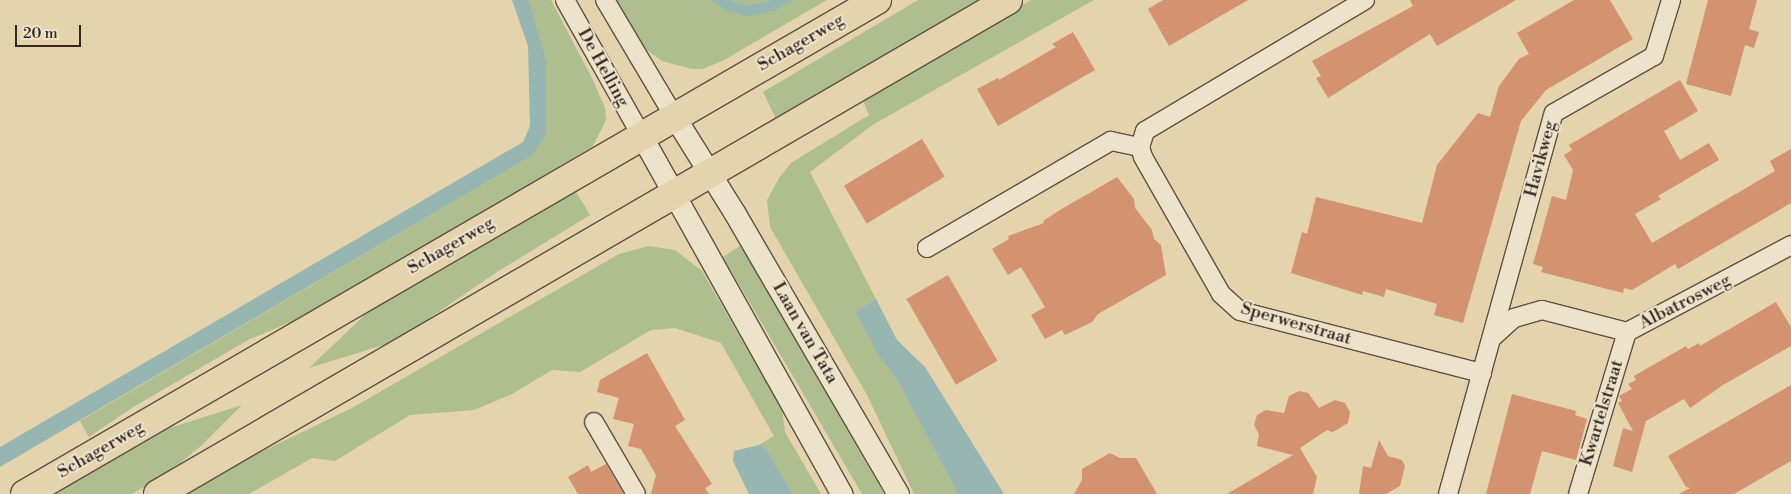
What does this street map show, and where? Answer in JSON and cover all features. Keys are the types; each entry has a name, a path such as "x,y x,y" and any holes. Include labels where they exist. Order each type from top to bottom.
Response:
{"main road":[{"name":"Schagerweg","path":"25,494 641,135 877,0"},
{"path":"158,494 1008,0"}],"street":[{"name":"De Helling","path":"565,0 641,135"},
{"name":"De Helling","path":"605,0 674,116"},
{"path":"927,248 1111,141 1140,147 1145,130 1364,0"},
{"name":"Havikweg","path":"1482,374 1554,113 1654,56 1671,0"},
{"name":"Laan van Tata","path":"674,116 898,494"},
{"path":"641,135 842,494"},
{"name":"Sperwerstraat","path":"1140,147 1230,304 1249,314 1482,374"},
{"name":"Albatrosweg","path":"1493,337 1514,318 1542,310 1627,332 1791,245"},
{"name":"Kwartelstraat","path":"1578,494 1627,332"},
{"path":"1448,494 1482,374"},
{"path":"594,422 636,494"}],"green space":[{"path":"529,0 551,0 594,82 605,108 606,120 593,146 316,311 248,340 135,406 89,437 80,421 530,157 546,58"},
{"path":"612,0 711,0 725,10 777,10 794,0 827,0 724,60 703,69 692,69 662,61 643,47"},
{"path":"730,0 771,0 748,5"},
{"path":"918,0 985,0 777,121 763,92"},
{"path":"1031,0 1094,0 874,124 810,172 876,299 855,312 878,355 896,378 958,494 914,494 867,395 770,227 767,200 779,178 791,163 869,115 862,99"},
{"path":"573,187 590,215 497,272 396,341 309,368 373,307"},
{"path":"741,245 884,494 862,494 723,257"},
{"path":"649,246 675,250 702,271 782,409 785,432 821,494 793,494 767,450 759,445 774,436 721,343 675,328 651,330 580,372 552,370 512,394 474,410 410,415 335,461 312,458 249,494 184,494 240,462 352,408 619,254"},
{"path":"242,405 202,445 167,474 132,494 52,494 163,430"}],"water":[{"path":"512,0 529,0 546,58 546,135 530,157 0,467 0,447 523,142 530,126 528,46"},
{"path":"711,0 730,0 748,5 771,0 794,0 777,10 747,17 725,10"},
{"path":"876,299 897,340 925,367 1004,494 958,494 896,378 878,355 855,312"},
{"path":"759,445 767,450 793,494 749,494 733,461 734,451"}],"building":[{"path":"1163,0 1248,0 1169,46 1148,9"},
{"path":"1410,0 1516,0 1437,46 1430,34 1328,98 1316,78 1321,76 1312,61 1413,6"},
{"path":"1574,0 1610,0 1633,39 1546,90 1521,121 1463,323 1434,315 1437,304 1386,289 1384,297 1363,291 1362,295 1291,273 1302,232 1307,234 1316,197 1422,223 1437,165 1478,113 1490,117 1499,86 1519,59 1529,54 1517,33"},
{"path":"1708,0 1757,0 1749,29 1759,32 1754,48 1745,45 1731,96 1686,84"},
{"path":"1073,32 1095,70 998,126 977,89 998,78 999,80 1056,47 1052,44"},
{"path":"1680,80 1698,111 1664,131 1680,160 1709,143 1719,160 1658,196 1661,199 1635,214 1652,243 1775,171 1770,161 1791,149 1791,203 1678,269 1675,264 1632,290 1624,288 1623,293 1541,272 1543,267 1533,264 1552,196 1566,200 1573,170 1564,155 1572,150 1569,145"},
{"path":"922,139 945,177 867,224 844,186"},
{"path":"1117,177 1134,199 1135,208 1152,230 1154,239 1161,245 1166,275 1098,314 1092,322 1065,335 1062,330 1045,339 1031,315 1045,307 1021,267 1008,275 992,249 1009,239 1008,236 1044,223 1043,221 1060,210"},
{"path":"948,275 998,361 956,385 906,299"},
{"path":"1776,302 1791,327 1791,346 1723,385 1690,408 1684,399 1646,421 1632,472 1613,466 1623,428 1633,431 1618,403 1622,401 1619,396 1632,389 1628,384 1636,380 1634,376 1686,346 1688,349 1699,343 1700,346"},
{"path":"647,353 685,420 675,426 712,484 705,488 709,494 651,494 656,475 641,449 628,446 634,424 613,419 619,398 597,392 600,380"},
{"path":"1791,385 1791,461 1734,494 1679,494 1690,488 1686,487 1668,456"},
{"path":"1299,391 1308,393 1319,408 1335,400 1345,403 1350,412 1348,423 1333,432 1327,430 1300,448 1317,477 1313,494 1227,494 1293,455 1257,446 1259,434 1254,425 1257,415 1266,410 1284,413 1289,396"},
{"path":"1512,394 1576,411 1575,415 1587,419 1576,460 1542,451 1530,494 1486,494"},
{"path":"1379,440 1388,456 1402,460 1405,466 1400,486 1386,494 1359,494 1363,466 1371,468"},
{"path":"1110,453 1120,458 1136,458 1157,494 1074,494 1082,480 1082,469"},
{"path":"606,464 624,494 578,494 568,477 588,465 591,472"}]}
